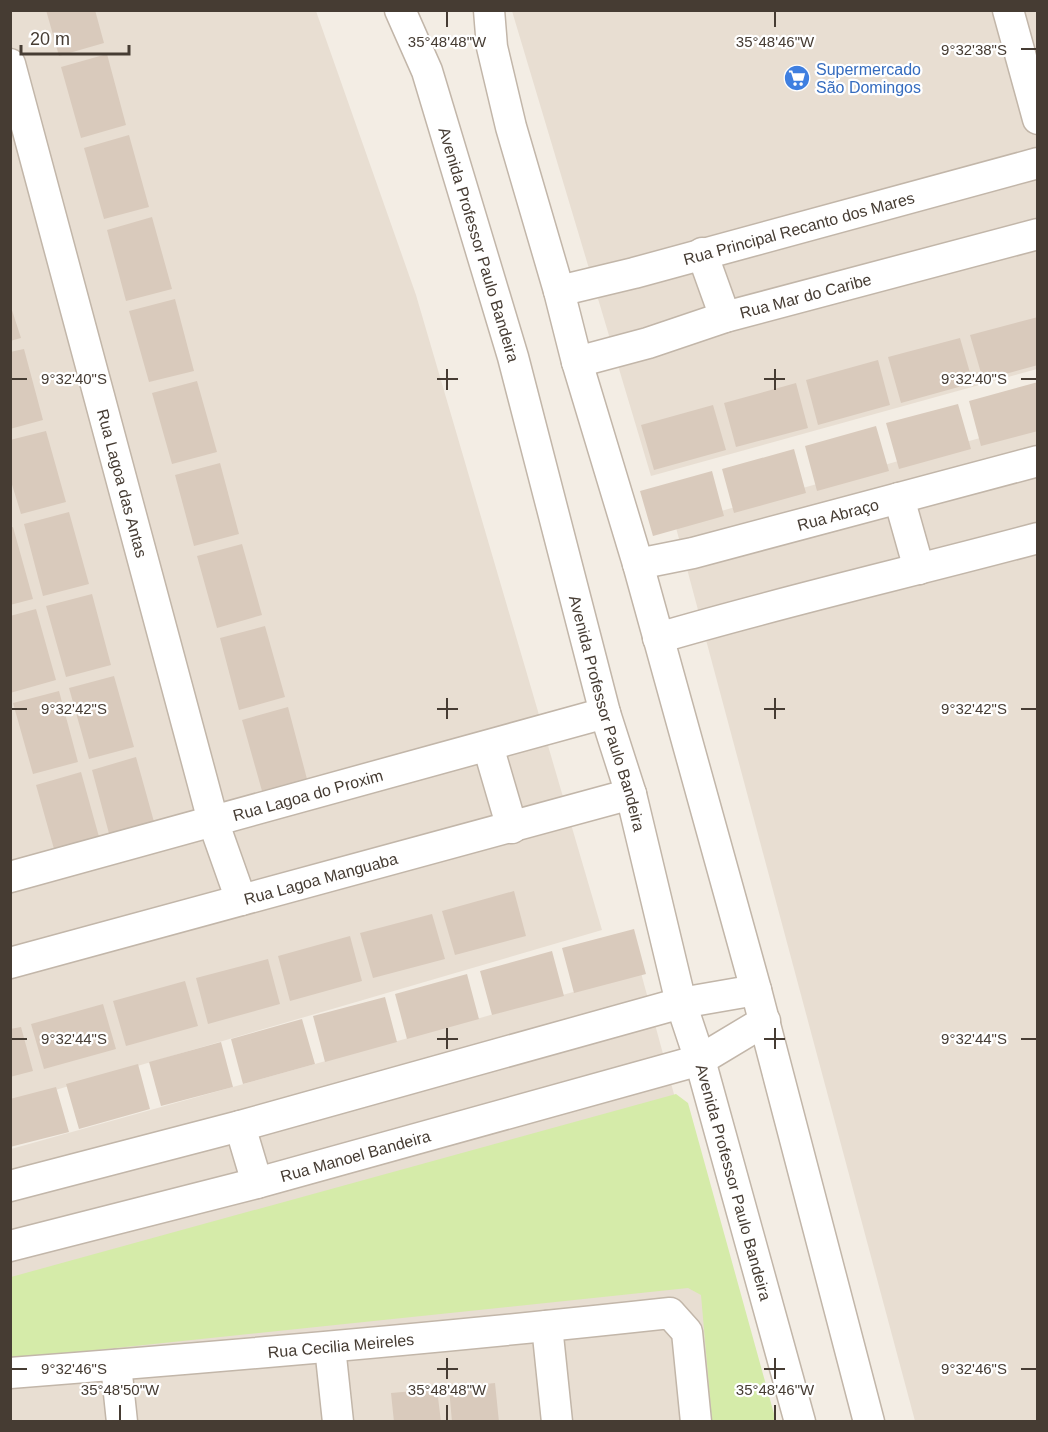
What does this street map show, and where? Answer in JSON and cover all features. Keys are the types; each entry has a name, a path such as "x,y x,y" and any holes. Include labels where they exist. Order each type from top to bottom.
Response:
{"street":[{"name":"Avenida Professor Paulo Bandeira","path":"400,10 427,71 513,357 605,713 631,794 681,1003 700,1060 800,1422"},
{"path":"489,10 492,47 510,127 638,564 765,1021 869,1422"},
{"path":"1008,10 1038,119"},
{"name":"Rua Lagoa das Antas","path":"10,64 213,821 241,900"},
{"name":"Rua Principal Recanto dos Mares","path":"559,291 634,273 1038,163"},
{"name":"Rua Mar do Caribe","path":"577,362 648,343 725,317 1038,234"},
{"path":"702,253 725,317"},
{"name":"Rua Abraço","path":"638,564 693,553 1038,461"},
{"path":"899,498 920,569"},
{"path":"658,638 1038,538"},
{"name":"Rua Lagoa do Proxim","path":"10,878 605,713"},
{"path":"488,746 512,828"},
{"name":"Rua Lagoa Manguaba","path":"10,963 631,794"},
{"path":"10,1186 240,1126 681,1003 756,990"},
{"name":"Rua Manoel Bandeira","path":"10,1246 256,1183 700,1060 765,1021"},
{"path":"240,1126 256,1183"},
{"name":"Rua Cecilia Meireles","path":"10,1373 330,1347 670,1313 687,1332 696,1422"},
{"path":"547,1326 557,1422"},
{"path":"330,1347 338,1422"},
{"path":"116,1365 122,1422"}],"shaded area":[{"path":"11,11 316,11 416,295 602,930 11,1103"},
{"path":"512,11 1037,11 1037,369 651,476"},
{"path":"1037,422 1037,1421 915,1421 675,524"},
{"path":"641,973 763,1421 11,1422 11,1149"}],"green space":[{"path":"676,1094 688,1103 776,1421 712,1421 701,1295 688,1288 11,1359 11,1277"}],"building":[{"path":"46,10 95,10 104,43 59,56"},
{"path":"107,54 126,125 81,138 61,67"},
{"path":"129,135 149,207 104,219 84,148"},
{"path":"152,217 172,289 126,301 107,230"},
{"path":"175,299 194,371 149,382 129,311"},
{"path":"10,304 21,338 10,341"},
{"path":"1038,317 1038,365 983,380 970,335"},
{"path":"960,338 973,383 901,403 888,357"},
{"path":"24,349 43,420 10,429 10,352"},
{"path":"878,360 890,405 818,425 806,380"},
{"path":"197,381 217,452 172,464 152,393"},
{"path":"1038,382 1038,431 981,446 969,401"},
{"path":"796,383 808,428 736,447 724,403"},
{"path":"958,404 971,449 899,469 886,423"},
{"path":"713,405 726,450 654,470 641,425"},
{"path":"876,426 889,471 817,491 805,446"},
{"path":"46,431 66,502 21,514 10,478 10,440"},
{"path":"794,449 806,493 734,513 722,469"},
{"path":"220,463 239,534 194,546 175,475"},
{"path":"712,471 724,516 653,536 640,491"},
{"path":"69,512 89,584 43,596 24,524"},
{"path":"13,527 33,599 10,605 10,528"},
{"path":"242,544 262,615 217,628 197,556"},
{"path":"92,594 111,665 66,677 46,606"},
{"path":"36,609 56,680 10,693 10,616"},
{"path":"265,626 285,697 239,710 220,638"},
{"path":"114,676 134,747 89,759 69,688"},
{"path":"59,691 78,762 33,774 13,703"},
{"path":"288,707 307,779 262,791 242,720"},
{"path":"136,757 156,829 111,841 92,770"},
{"path":"81,772 101,844 56,856 36,785"},
{"path":"514,891 526,936 455,955 442,911"},
{"path":"432,914 445,959 373,978 360,933"},
{"path":"634,929 646,974 574,993 562,948"},
{"path":"350,936 362,981 290,1001 278,956"},
{"path":"552,951 564,996 492,1015 480,971"},
{"path":"268,959 280,1004 208,1024 196,978"},
{"path":"467,974 479,1019 407,1039 395,994"},
{"path":"185,981 198,1026 126,1046 113,1001"},
{"path":"385,997 397,1042 325,1062 313,1016"},
{"path":"103,1004 116,1049 44,1069 31,1024"},
{"path":"302,1019 315,1064 243,1084 231,1039"},
{"path":"21,1027 33,1071 10,1077 10,1029"},
{"path":"221,1042 233,1087 161,1106 149,1062"},
{"path":"138,1064 150,1109 79,1129 66,1084"},
{"path":"56,1087 69,1132 10,1147 10,1099"},
{"path":"495,1383 499,1422 452,1422 449,1388"},
{"path":"437,1389 441,1422 394,1422 391,1393"}],"place":[{"name":"Supermercado São Domingos","path":"797,78"}]}
